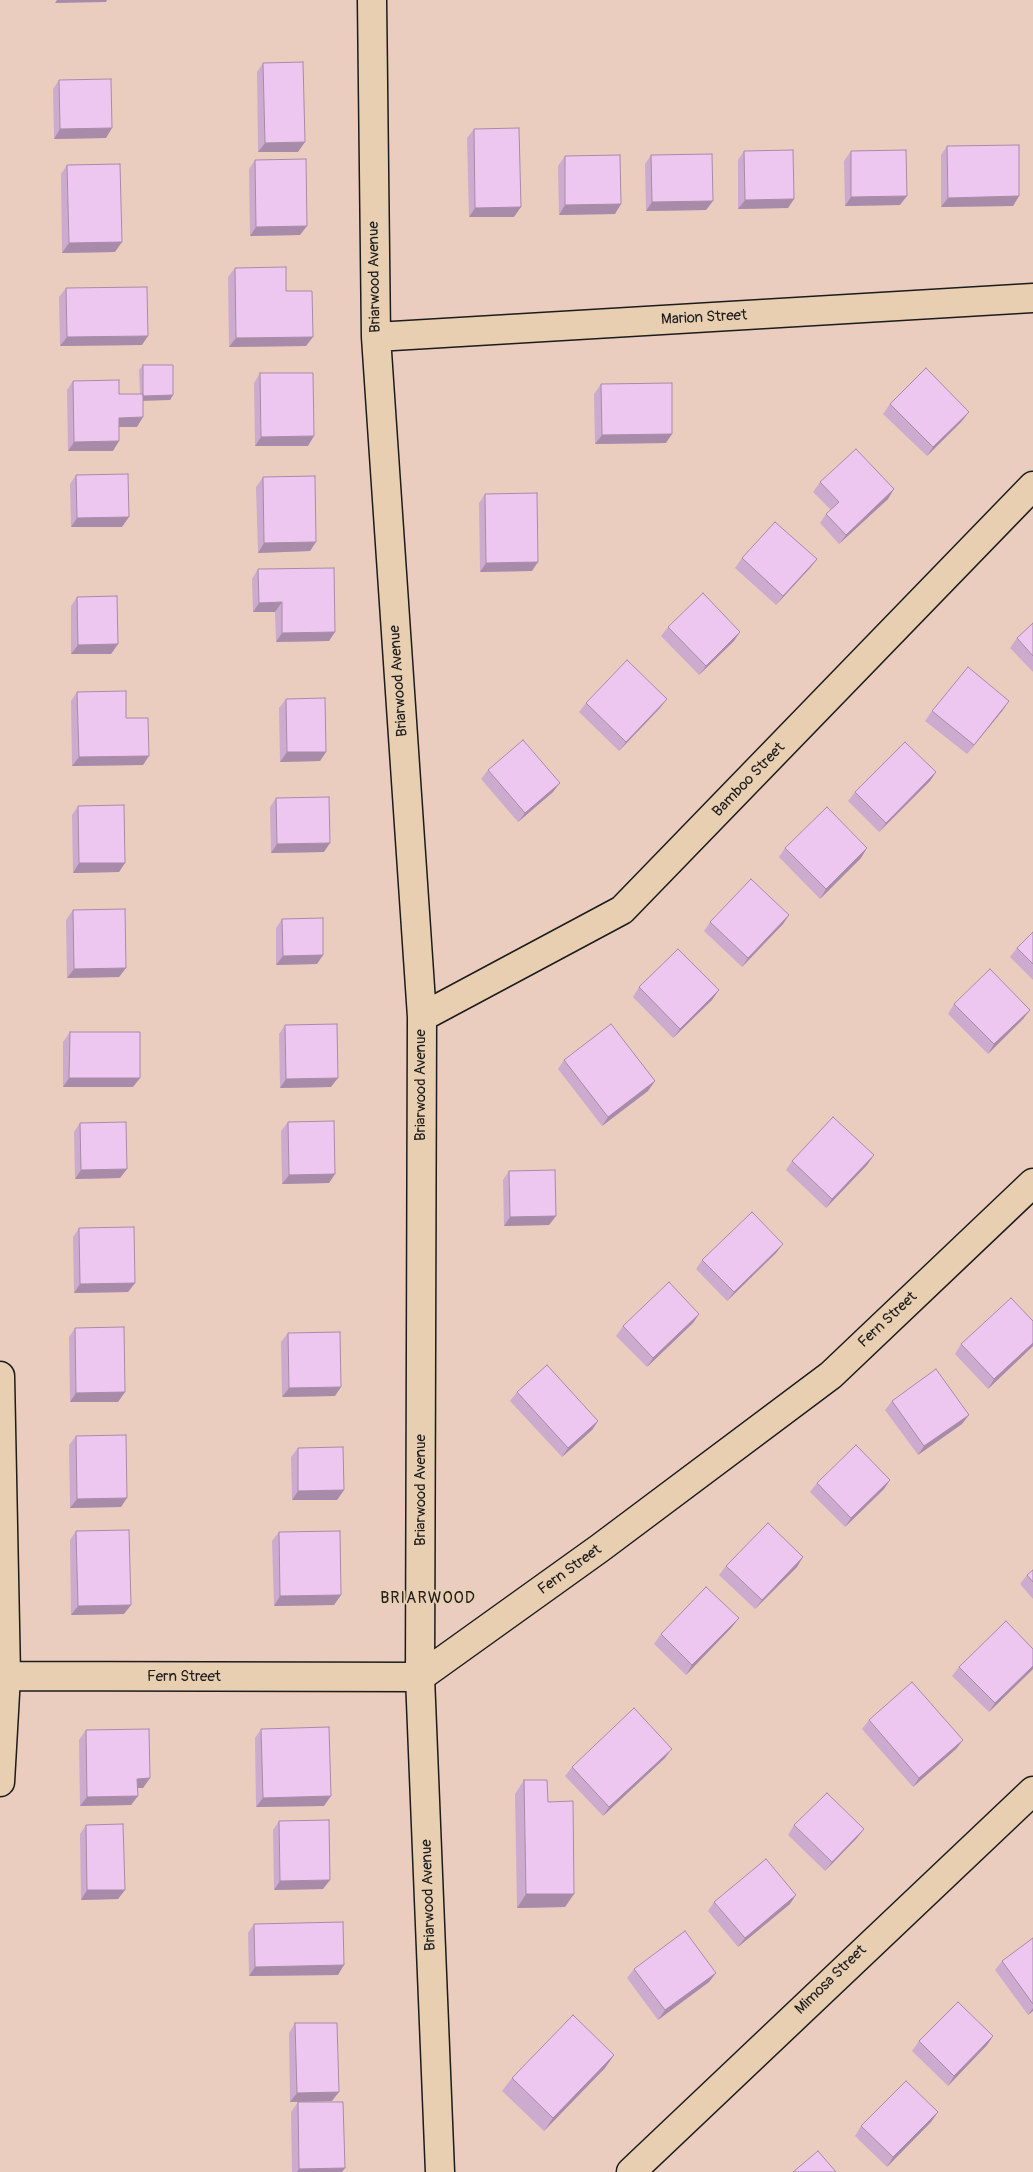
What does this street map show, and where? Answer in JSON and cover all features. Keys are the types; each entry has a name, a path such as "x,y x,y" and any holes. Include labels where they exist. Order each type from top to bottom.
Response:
{"street":[{"name":"Briarwood Avenue","path":"372,0 376,337 422,1017 420,1677 440,2172"},
{"name":"Marion Street","path":"376,337 1033,298"},
{"name":"Bamboo Street","path":"422,1017 622,910 1033,486"},
{"name":"Fern Street","path":"3,1676 420,1677 600,1548 831,1375 1033,1184"},
{"path":"0,1376 3,1676 0,1782"},
{"name":"Mimosa Street","path":"632,2172 867,1946 1033,1791"}],"building":[{"path":"303,62 305,142 265,143 263,63"},
{"path":"111,79 112,128 60,129 59,80"},
{"path":"519,128 521,207 475,208 474,129"},
{"path":"1019,145 1019,196 948,198 947,146"},
{"path":"793,150 794,199 745,200 744,151"},
{"path":"906,150 907,196 851,197 851,151"},
{"path":"712,154 713,201 652,202 651,155"},
{"path":"620,155 621,204 565,205 565,156"},
{"path":"306,159 307,226 256,227 255,160"},
{"path":"120,164 122,242 69,243 67,165"},
{"path":"286,267 286,291 312,291 313,337 236,338 235,268"},
{"path":"147,287 148,336 67,337 66,288"},
{"path":"143,365 173,365 173,395 143,396"},
{"path":"926,368 969,412 933,447 890,404"},
{"path":"260,373 313,373 314,436 261,437"},
{"path":"119,380 119,394 143,394 143,417 119,418 119,441 74,442 73,381"},
{"path":"672,383 672,434 602,435 601,384"},
{"path":"856,449 894,489 846,535 826,514 839,502 820,482"},
{"path":"128,474 129,517 77,518 76,475"},
{"path":"315,476 316,542 264,543 263,477"},
{"path":"537,493 538,562 486,563 485,494"},
{"path":"775,522 817,559 783,596 742,558"},
{"path":"334,568 335,632 282,633 282,602 259,603 258,569"},
{"path":"703,593 740,632 706,666 668,627"},
{"path":"117,596 118,644 78,645 77,597"},
{"path":"1033,623 1033,656 1017,638"},
{"path":"627,660 667,699 626,742 586,703"},
{"path":"968,667 1009,701 974,745 932,711"},
{"path":"126,691 126,718 148,718 149,756 79,757 77,692"},
{"path":"325,698 326,752 287,752 286,699"},
{"path":"523,740 560,783 525,813 488,770"},
{"path":"905,742 936,772 886,823 855,792"},
{"path":"329,797 330,843 277,844 276,798"},
{"path":"124,805 125,863 79,863 78,806"},
{"path":"827,807 867,848 826,889 785,848"},
{"path":"751,879 789,915 748,958 710,922"},
{"path":"125,909 126,968 74,969 73,910"},
{"path":"323,918 323,955 283,956 282,919"},
{"path":"1033,932 1033,964 1017,948"},
{"path":"678,949 719,990 680,1029 639,987"},
{"path":"990,969 1030,1010 994,1044 954,1004"},
{"path":"337,1024 338,1078 286,1079 285,1025"},
{"path":"611,1024 655,1081 608,1117 564,1060"},
{"path":"70,1032 140,1032 140,1078 69,1078"},
{"path":"833,1117 874,1155 832,1199 792,1161"},
{"path":"334,1121 335,1174 289,1175 288,1122"},
{"path":"126,1122 127,1169 81,1170 80,1123"},
{"path":"555,1170 556,1216 510,1217 509,1171"},
{"path":"752,1212 783,1244 734,1292 702,1260"},
{"path":"134,1227 135,1283 80,1284 79,1228"},
{"path":"669,1282 699,1314 653,1358 623,1326"},
{"path":"1011,1298 1033,1321 1033,1343 994,1379 961,1344"},
{"path":"124,1327 125,1392 76,1393 75,1328"},
{"path":"340,1332 341,1387 289,1388 288,1333"},
{"path":"547,1365 598,1421 568,1448 517,1392"},
{"path":"936,1369 969,1415 924,1446 892,1401"},
{"path":"126,1435 127,1498 77,1499 76,1436"},
{"path":"856,1445 890,1480 851,1518 817,1483"},
{"path":"343,1447 344,1490 298,1491 298,1448"},
{"path":"768,1523 803,1557 762,1600 726,1566"},
{"path":"129,1530 131,1605 78,1606 76,1531"},
{"path":"340,1531 341,1595 280,1596 279,1532"},
{"path":"1033,1570 1033,1582 1027,1575"},
{"path":"706,1587 739,1618 692,1665 661,1634"},
{"path":"1006,1621 1033,1649 1033,1666 995,1703 959,1667"},
{"path":"912,1682 963,1740 919,1778 869,1720"},
{"path":"634,1708 672,1749 609,1807 572,1767"},
{"path":"329,1727 331,1796 263,1798 261,1729"},
{"path":"149,1729 150,1778 137,1779 138,1796 87,1797 86,1730"},
{"path":"524,1780 547,1780 548,1802 573,1801 574,1894 526,1894"},
{"path":"827,1793 864,1829 832,1862 794,1825"},
{"path":"329,1820 330,1880 280,1881 279,1821"},
{"path":"123,1824 125,1890 87,1890 86,1825"},
{"path":"766,1859 796,1895 745,1938 714,1902"},
{"path":"343,1922 344,1965 255,1967 254,1924"},
{"path":"685,1931 716,1973 665,2010 634,1969"},
{"path":"1033,1938 1033,2004 1002,1961"},
{"path":"958,2002 993,2036 954,2076 919,2041"},
{"path":"573,2015 614,2055 553,2118 512,2078"},
{"path":"295,2023 337,2023 339,2092 297,2093"},
{"path":"906,2081 938,2112 893,2157 861,2126"},
{"path":"298,2102 343,2102 345,2168 299,2169"},
{"path":"818,2151 836,2172 793,2172"}],"district":[{"name":"BRIARWOOD","path":"428,1599"}]}
